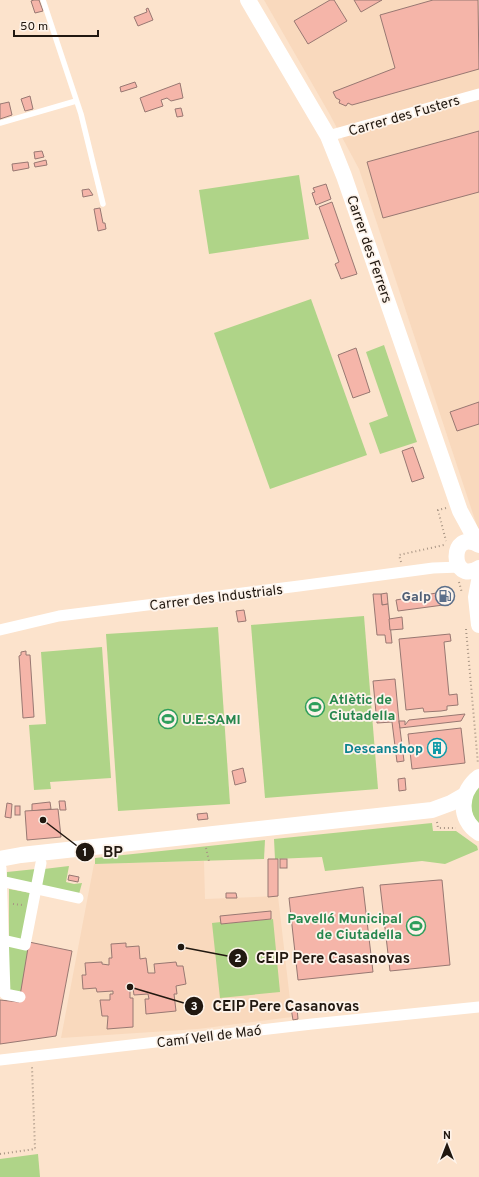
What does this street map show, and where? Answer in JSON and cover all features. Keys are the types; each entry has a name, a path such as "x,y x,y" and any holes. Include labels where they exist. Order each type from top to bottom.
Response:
{"street":[{"name":"Carrer des Ferrers","path":"248,0 328,136 344,176 453,509 476,623"},
{"name":"Carrer des Fusters","path":"328,136 479,94"},
{"name":"Carrer des Ferrers","path":"453,509 478,544"},
{"path":"463,564 468,542 478,544"},
{"name":"Carrer des Industrials","path":"0,630 59,616 434,568 451,559 463,564"},
{"name":"Carrer des Ferrers","path":"470,598 479,581"},
{"path":"467,821 463,808 465,795 478,772"},
{"path":"20,997 5,994 2,964 3,940 0,860 21,855 434,809 451,803 465,795"},
{"path":"434,809 459,815 479,833"},
{"path":"3,940 25,945 41,863"},
{"path":"1,881 78,898"},
{"name":"Camí Vell de Maó","path":"0,1060 479,1007"}],"lane":[{"path":"43,0 76,101 103,204"},
{"path":"0,123 76,101"}],"path":[{"path":"402,573 399,554 440,547 446,542 438,510 446,508 453,509"},
{"path":"463,564 470,598"},
{"path":"476,623 478,772"},
{"path":"434,809 438,828"},
{"path":"206,845 209,861"},
{"path":"2,903 33,905"},
{"path":"0,1154 35,1149 32,1060"}],"shaded area":[{"path":"264,0 479,0 479,543 477,526 359,169 329,113"},
{"path":"204,861 205,899 278,896 292,1017 198,1029 61,1038 94,864"}],"green space":[{"path":"299,175 309,239 209,254 199,190"},
{"path":"311,299 367,455 270,489 214,333"},
{"path":"384,345 417,442 380,454 369,423 388,416 366,352"},
{"name":"Atlètic de Ciutadella","path":"364,616 378,789 265,798 251,625"},
{"name":"U.E.SAMI","path":"218,627 230,804 118,811 106,634"},
{"path":"102,647 111,778 50,782 51,789 34,790 29,725 46,724 41,652"},
{"path":"479,785 479,824 471,809 471,800"},
{"path":"432,823 433,831 456,831 477,846 478,850 445,864 422,861 325,871 322,857 275,859 274,839"},
{"path":"265,840 264,859 95,864 95,858"},
{"path":"69,866 66,882 74,884 82,883 79,894 41,886 44,869"},
{"path":"36,869 32,885 7,880 7,872"},
{"path":"9,889 31,893 21,940 9,938"},
{"path":"273,919 280,992 220,998 212,923 221,922 221,924"},
{"path":"7,945 28,950 21,993 8,990"},
{"path":"38,1154 40,1177 0,1177 0,1159"}],"building":[{"path":"39,0 43,11 35,13 31,1"},
{"path":"330,0 334,0 347,21 308,44 294,21"},
{"path":"354,0 382,0 361,12"},
{"path":"433,0 478,0 479,69 352,105 348,103 346,106 339,103 340,100 336,98 333,92 395,68 380,15"},
{"path":"148,8 153,20 138,26 134,17 147,12 146,9"},
{"path":"135,82 137,87 121,92 120,87"},
{"path":"180,83 183,98 171,101 167,98 161,100 163,106 145,112 140,98"},
{"path":"30,96 33,109 25,111 21,99"},
{"path":"9,102 12,115 0,119 0,104"},
{"path":"181,108 183,116 177,117 175,109"},
{"path":"479,131 479,192 383,218 367,162"},
{"path":"42,151 44,157 35,159 34,152"},
{"path":"46,160 47,165 35,167 34,163"},
{"path":"28,162 29,168 13,171 12,164"},
{"path":"326,184 331,199 316,205 312,193 315,192 313,188"},
{"path":"89,189 93,195 83,197 82,190"},
{"path":"332,202 357,274 341,279 335,264 339,262 319,207"},
{"path":"100,208 103,223 105,223 106,229 98,231 94,209"},
{"path":"356,348 370,392 353,398 338,355"},
{"path":"479,402 479,424 457,431 450,412"},
{"path":"413,447 424,478 412,482 402,451"},
{"path":"448,591 451,604 398,611 396,600"},
{"path":"387,593 388,604 382,605 381,594"},
{"path":"373,594 381,594 382,605 388,604 392,643 386,643 385,635 377,635"},
{"path":"244,610 246,621 238,622 236,611"},
{"path":"402,617 403,629 390,630 389,619"},
{"path":"450,634 451,641 444,642 449,695 457,694 458,705 447,706 447,710 441,711 424,712 423,708 406,710 399,639"},
{"path":"26,651 26,655 30,655 34,717 23,718 19,656 21,655 21,652"},
{"path":"395,679 404,761 397,762 392,722 377,723 373,681"},
{"path":"465,714 461,721 400,728 399,721 405,721 405,725 409,720"},
{"name":"Descanshop","path":"461,728 465,763 412,769 408,734"},
{"path":"243,768 246,782 235,785 232,771"},
{"path":"405,778 406,790 399,791 398,779"},
{"path":"59,801 65,801 66,810 60,810"},
{"path":"50,802 51,809 32,811 32,804"},
{"path":"7,803 12,804 11,818 5,817"},
{"path":"15,806 20,806 20,815 15,815"},
{"path":"58,809 61,837 27,840 25,811"},
{"path":"207,813 208,819 198,820 197,814"},
{"path":"268,859 278,859 278,896 268,897"},
{"path":"280,859 287,859 287,868 280,868"},
{"path":"69,875 79,877 78,882 68,880"},
{"name":"Pavelló Municipal de Ciutadella","path":"442,880 450,965 390,971 380,885"},
{"path":"363,887 373,972 298,980 289,898"},
{"path":"226,893 236,893 237,898 226,898"},
{"path":"271,911 271,919 221,924 220,916"},
{"path":"29,942 72,951 56,1036 0,1044 0,1000 19,1002"},
{"path":"126,943 126,947 139,946 140,959 146,958 148,973 155,973 154,964 176,962 177,966 183,966 186,984 176,986 177,994 174,994 176,1011 146,1014 145,999 149,999 148,994 134,995 133,988 130,989 130,998 133,998 133,1027 107,1029 108,1016 102,1016 100,1000 110,1000 110,994 113,994 113,991 97,992 96,988 83,989 82,975 86,975 85,963 102,962 102,964 109,965 109,958 112,958 111,944"},
{"path":"291,1008 297,1008 298,1019 293,1020"}],"place":[{"name":"Galp","path":"445,596"},
{"name":"Atlètic de Ciutadella","path":"315,707"},
{"name":"U.E.SAMI","path":"168,719"},
{"name":"Descanshop","path":"437,748"},
{"name":"BP","path":"43,820"},
{"name":"Pavelló Municipal de Ciutadella","path":"416,926"},
{"name":"CEIP Pere Casasnovas","path":"181,947"},
{"name":"CEIP Pere Casanovas","path":"130,987"}]}
